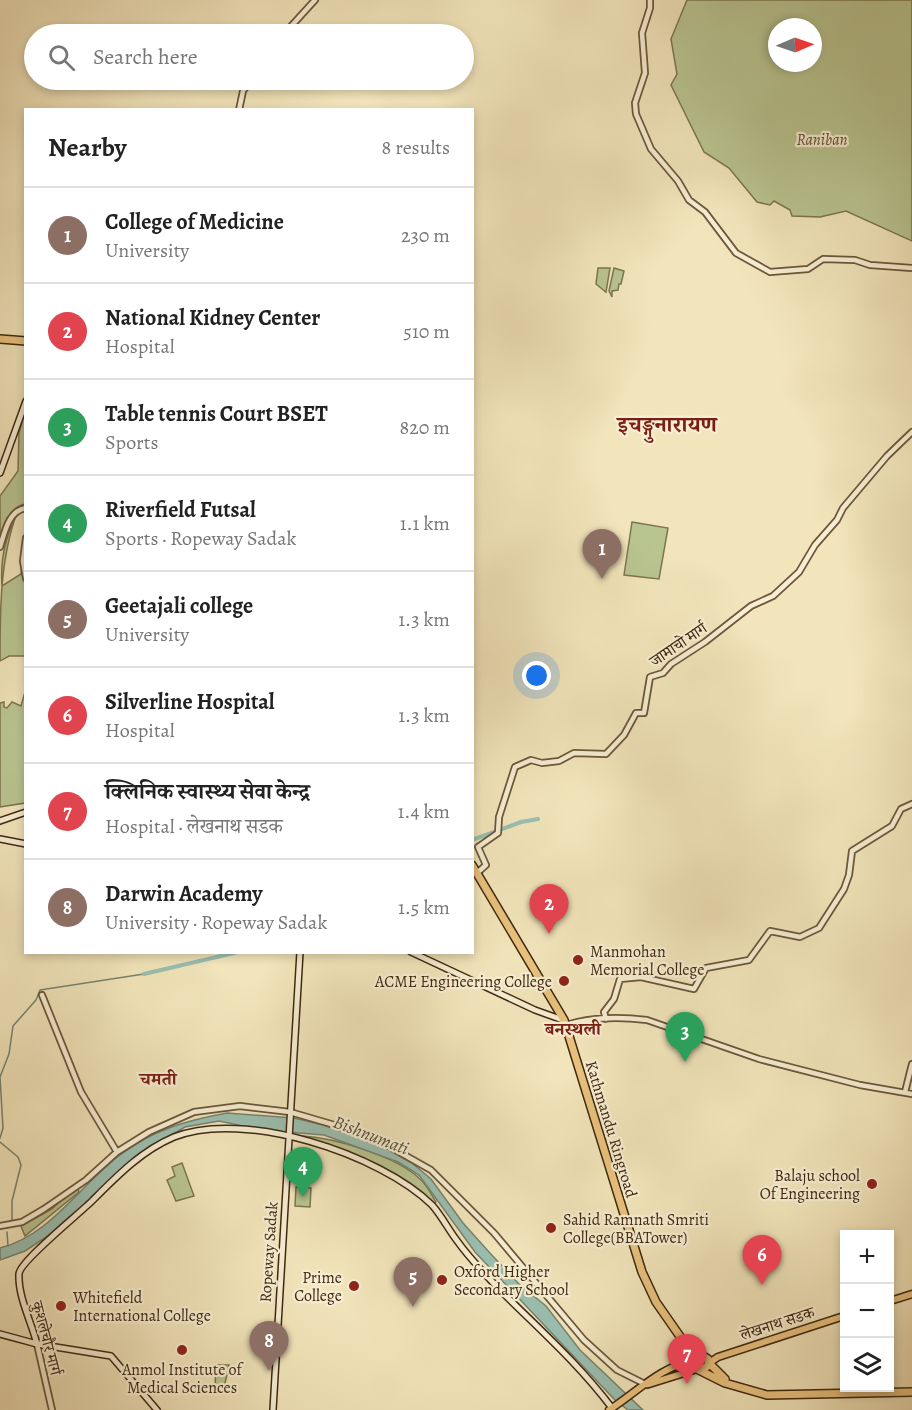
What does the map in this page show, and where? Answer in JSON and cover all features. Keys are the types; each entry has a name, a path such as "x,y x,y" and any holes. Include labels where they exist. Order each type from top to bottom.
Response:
{"highway":[{"path":"0,339 24,341"},
{"name":"Kathmandu Ringroad","path":"474,868 565,1022 642,1272 656,1302 685,1341 698,1369 734,1386 774,1395 912,1392"},
{"name":"Kathmandu Ringroad","path":"685,1341 734,1386"},
{"path":"695,1359 706,1360 705,1369 698,1369"}],"main road":[{"path":"0,473 24,407"},
{"path":"0,821 24,813"},
{"path":"0,839 24,844"},
{"name":"Ropeway Sadak","path":"273,1410 300,954"},
{"path":"415,954 565,1022"},
{"name":"कुशलेचौर मार्ग","path":"37,1344 22,1299 19,1272 31,1255 73,1220 123,1170 163,1143 193,1132 233,1129 288,1136"},
{"path":"288,1136 353,1155 402,1184 432,1206 459,1244 568,1354 612,1408 639,1391 654,1377 695,1359"},
{"path":"894,1300 912,1294"},
{"name":"लेखनाथ सडक","path":"706,1360 840,1317"},
{"path":"0,1334 37,1344 111,1356 157,1410"},
{"path":"647,1384 698,1369"}],"street":[{"path":"293,24 315,0"},
{"path":"650,0 650,8 642,33 645,73 635,103 636,114 651,148 678,180 689,200 705,212 736,253 770,272 808,268 823,259 855,260 870,265 912,268"},
{"path":"239,108 244,90"},
{"name":"जामाचो मार्ग","path":"477,873 486,865 478,847 498,833 499,817 515,767 531,760 542,763 559,760 574,753 606,754 624,735 636,713 644,713 650,677 663,673 751,606 773,596 799,572 815,545 837,520 843,508 887,456 912,432"},
{"path":"0,547 11,517 16,511 24,509"},
{"path":"606,1019 604,1011 614,999 620,979 641,977 694,989 706,968 749,960 770,931 800,938 819,928 844,889 849,875 852,851 892,826 901,809 912,804"},
{"path":"42,995 81,1092 117,1152"},
{"path":"565,1022 606,1019 647,1020 759,1059 860,1085 912,1094"},
{"path":"905,1092 912,1064"},
{"path":"0,1226 22,1222 44,1209 86,1180 117,1152 149,1132 208,1108 251,1106 290,1114 369,1135 430,1170 505,1245 600,1356 626,1375 647,1384"},
{"name":"कुशलेचौर मार्ग","path":"37,1344 52,1410"}],"green space":[{"name":"Raniban","path":"687,0 912,0 912,241 846,211 820,217 792,216 790,210 774,201 770,205 757,202 729,168 704,152 671,85 677,74 671,39"},
{"path":"598,268 610,268 606,292 596,284"},
{"path":"614,268 624,271 621,284 618,290 612,291 612,297 609,291"},
{"path":"24,416 24,504 11,513 0,540 0,496 18,471 19,433"},
{"path":"15,518 7,548 2,586 4,548"},
{"path":"632,522 668,528 659,579 624,575"},
{"path":"24,541 22,564 24,656 9,656 0,661 2,586 21,574"},
{"path":"24,696 24,803 0,807 0,703 4,702 4,707 7,708 12,702 21,706"},
{"path":"303,1136 348,1144 396,1163 422,1181 436,1202 433,1205 368,1161 297,1137"},
{"path":"182,1163 194,1196 176,1201 167,1180 175,1176 172,1167"},
{"path":"77,1185 79,1192 25,1236 21,1226 52,1209"},
{"path":"296,1187 311,1188 310,1207 295,1206"},
{"path":"216,1365 229,1365 224,1388 215,1388"}],"shaded area":[{"path":"227,1113 294,1118 323,1125 379,1144 412,1163 431,1179 463,1223 489,1252 519,1284 546,1306 580,1350 643,1410 628,1410 614,1399 475,1252 419,1175 398,1162 324,1135 262,1130 219,1121 185,1127 135,1156 60,1228 25,1251 0,1260 0,1248 18,1242 50,1221 106,1167 132,1146 171,1127"}],"waterway":[{"path":"474,839 521,822 538,819"},
{"path":"144,974 229,954"},
{"path":"0,1138 3,1128 0,1077 9,1054 13,1026 36,1000 40,990 144,974"},
{"path":"0,1142 18,1157 21,1165 12,1201 12,1222"},
{"path":"7,1232 8,1246"}],"place":[{"name":"College of Medicine","path":"602,579"},
{"name":"National Kidney Center","path":"549,934"},
{"name":"Manmohan Memorial College","path":"578,960"},
{"name":"ACME Engineering College","path":"564,981"},
{"name":"Table tennis Court BSET","path":"685,1062"},
{"name":"Balaju school Of Engineering","path":"872,1184"},
{"name":"Riverfield Futsal","path":"303,1197"},
{"name":"Sahid Ramnath Smriti College(BBATower)","path":"551,1228"},
{"name":"Oxford Higher Secondary School","path":"442,1280"},
{"name":"Silverline Hospital","path":"762,1285"},
{"name":"Prime College","path":"354,1286"},
{"name":"Whitefield International College","path":"61,1306"},
{"name":"Geetajali college","path":"413,1307"},
{"name":"Anmol Institute of Medical Sciences","path":"182,1350"},
{"name":"Darwin Academy","path":"269,1371"},
{"name":"क्लिनिक स्वास्थ्य सेवा केन्द्र","path":"687,1384"}],"district":[{"name":"इचङ्गुनारायण","path":"667,424"},
{"name":"बनस्थली","path":"573,1029"},
{"name":"चमती","path":"158,1079"}],"water label":[{"name":"Bishnumati","path":"371,1135"}]}
